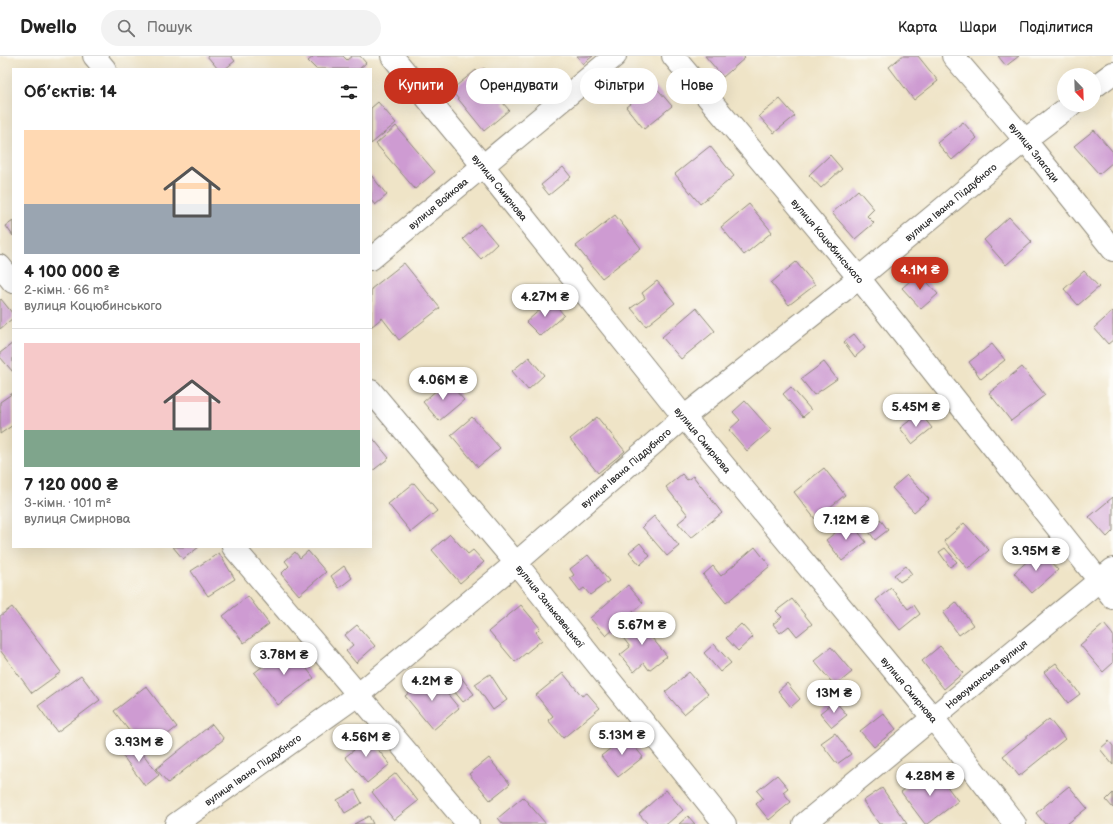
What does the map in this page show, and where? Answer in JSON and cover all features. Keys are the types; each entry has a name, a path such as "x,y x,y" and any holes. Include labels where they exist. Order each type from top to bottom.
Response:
{"street":[{"path":"94,56 104,68"},
{"name":"вулиця Смирнова","path":"392,56 483,166 684,417 933,718 1015,824"},
{"name":"вулиця Войкова","path":"372,258 615,56"},
{"name":"вулиця Коцюбинського","path":"673,56 1106,575 1113,598"},
{"name":"вулиця Злагоди","path":"953,56 1025,140 1113,250"},
{"path":"1101,82 1113,73"},
{"name":"вулиця Івана Піддубного","path":"176,824 359,694 516,563 684,417 859,278 1025,140 1062,112"},
{"path":"0,266 12,281"},
{"name":"вулиця Заньковецької","path":"372,392 516,563 725,824"},
{"path":"235,548 468,824"},
{"name":"Новоуманська вулиця","path":"804,824 1106,575"}],"building":[{"path":"207,56 231,56 235,61 226,68 217,68"},
{"path":"314,56 343,56 347,60 352,56 360,56 366,63 360,68 315,68 308,61"},
{"path":"577,56 593,56 583,64"},
{"path":"705,56 743,56 745,58 727,74 727,68 715,68"},
{"path":"902,56 918,56 938,81 914,100 889,67"},
{"path":"998,56 1019,56 1006,66"},
{"path":"466,78 466,104 504,104 509,110 484,131 458,99 458,84"},
{"path":"658,90 666,99 666,104 670,104 672,106 644,129 626,107 630,104 658,104"},
{"path":"780,99 795,116 774,133 759,116"},
{"path":"378,102 396,123 372,143 372,107"},
{"path":"963,122 977,138 952,160 937,143"},
{"path":"396,126 435,172 415,189 376,144"},
{"path":"1094,130 1113,152 1113,162 1099,174 1074,146"},
{"path":"710,146 734,176 700,204 675,174"},
{"path":"830,155 842,169 821,188 809,175"},
{"path":"563,167 571,177 549,195 541,185"},
{"path":"372,176 387,195 375,205 372,201"},
{"path":"858,190 874,209 867,216 874,223 855,239 832,213"},
{"path":"749,204 772,232 744,255 721,227"},
{"path":"615,215 641,248 602,278 576,246"},
{"path":"1009,217 1032,242 1006,265 984,240"},
{"path":"12,222 12,235 6,226"},
{"path":"480,224 497,244 481,259 463,239"},
{"path":"796,262 815,285 789,305 771,283"},
{"path":"404,263 440,308 399,340 382,318 372,326 372,288"},
{"path":"1084,271 1099,287 1078,305 1064,289"},
{"path":"919,273 938,294 921,309 902,288"},
{"path":"657,281 675,303 646,326 631,308 645,298 642,293"},
{"path":"1,299 12,313 12,319 0,329"},
{"path":"551,300 564,315 540,336 526,322"},
{"path":"696,308 715,331 681,359 662,337"},
{"path":"1113,311 1113,340 1108,344 1094,328"},
{"path":"854,334 865,348 855,357 844,342"},
{"path":"12,344 12,371 0,357 0,353"},
{"path":"992,344 1005,360 981,379 969,362"},
{"path":"529,357 544,375 528,390 512,371"},
{"path":"824,362 837,379 814,395 801,379"},
{"path":"1022,367 1045,395 1011,421 989,393"},
{"path":"447,381 464,400 439,421 423,402"},
{"path":"791,387 811,410 803,417 783,394"},
{"path":"12,394 12,426 0,434 1,412 0,402"},
{"path":"745,401 771,430 747,451 729,430 740,420 733,412"},
{"path":"920,413 932,428 912,444 900,428"},
{"path":"472,417 500,448 478,467 451,435"},
{"path":"597,417 625,451 598,473 570,439"},
{"path":"372,437 389,458 372,471"},
{"path":"824,468 845,495 815,519 794,492"},
{"path":"682,474 687,480 693,476 722,513 691,538 678,523 688,515 666,487"},
{"path":"907,475 929,499 914,512 892,488"},
{"path":"414,483 437,511 411,532 388,504"},
{"path":"1113,497 1113,531 1107,537 1089,517"},
{"path":"654,516 679,546 667,556 642,527"},
{"path":"880,519 888,530 875,540 867,529"},
{"path":"850,521 866,542 842,561 826,540"},
{"path":"964,523 989,550 968,569 944,541"},
{"path":"450,534 468,554 473,550 484,562 460,583 432,550"},
{"path":"640,543 650,556 640,565 629,552"},
{"path":"755,547 770,566 726,603 703,575 713,566 721,576"},
{"path":"174,548 198,548 183,559"},
{"path":"945,548 957,562 950,567 939,552"},
{"path":"1040,550 1058,570 1032,593 1014,573"},
{"path":"308,551 326,572 299,595 281,574 289,566 285,561 295,552 300,558"},
{"path":"219,553 235,579 208,596 191,571"},
{"path":"588,555 609,581 590,595 584,588 580,591 570,578 574,575 570,569"},
{"path":"344,566 352,578 339,588 331,576"},
{"path":"906,566 912,574 900,582 894,575"},
{"path":"628,585 643,603 606,636 590,618"},
{"path":"891,588 908,609 914,605 920,614 900,630 876,600"},
{"path":"248,596 269,624 244,643 223,616"},
{"path":"792,599 812,624 797,636 789,626 780,633 773,624 782,617 776,611"},
{"path":"956,602 973,625 959,635 943,613"},
{"path":"521,605 540,628 536,632 542,640 515,662 489,631"},
{"path":"12,607 61,672 32,693 0,650 0,616"},
{"path":"646,615 659,632 652,638 667,656 649,670 644,663 634,672 620,655 630,647 621,635"},
{"path":"741,624 753,637 738,651 726,638"},
{"path":"1104,624 1113,635 1113,663 1103,672 1080,645"},
{"path":"357,625 375,646 356,663 346,651 353,645 345,635"},
{"path":"714,644 731,663 720,672 704,653"},
{"path":"289,646 314,678 278,705 254,673"},
{"path":"940,646 963,673 944,689 922,661"},
{"path":"831,647 852,672 835,686 814,661"},
{"path":"1056,663 1080,694 1068,703 1044,672"},
{"path":"689,672 708,694 684,714 665,692"},
{"path":"563,673 582,696 587,693 600,708 563,738 548,720 553,716 536,695"},
{"path":"431,674 459,708 433,730 405,696"},
{"path":"490,674 507,700 493,710 475,684"},
{"path":"81,675 100,700 57,732 38,706"},
{"path":"460,676 474,694 463,702 449,685"},
{"path":"787,683 800,699 791,707 778,691"},
{"path":"146,686 177,727 145,752 114,711"},
{"path":"835,701 847,715 832,727 820,713"},
{"path":"883,713 896,729 874,747 860,731"},
{"path":"1049,719 1065,739 1019,776 1003,756"},
{"path":"212,724 224,739 168,783 156,769"},
{"path":"363,732 390,764 367,783 345,757 354,750 349,744"},
{"path":"835,733 851,754 837,764 821,743"},
{"path":"626,736 643,757 618,777 601,756"},
{"path":"133,741 159,775 145,786 119,751"},
{"path":"1109,741 1113,746 1113,765 1100,749"},
{"path":"489,758 510,784 490,800 469,774"},
{"path":"933,768 958,801 928,824 925,824 901,792"},
{"path":"396,773 418,801 394,820 372,792"},
{"path":"777,775 788,788 783,792 791,802 769,820 756,804 763,798 757,791"},
{"path":"1069,786 1087,808 1067,824 1045,824 1036,813"},
{"path":"882,788 907,824 879,824 863,801"},
{"path":"355,790 362,803 345,813 337,800"},
{"path":"666,790 683,810 667,824 648,824 639,814"},
{"path":"1113,793 1113,808 1106,800"},
{"path":"523,797 546,824 503,824 498,818"},
{"path":"369,816 373,824 354,824"},
{"path":"688,816 695,824 679,824"}]}
